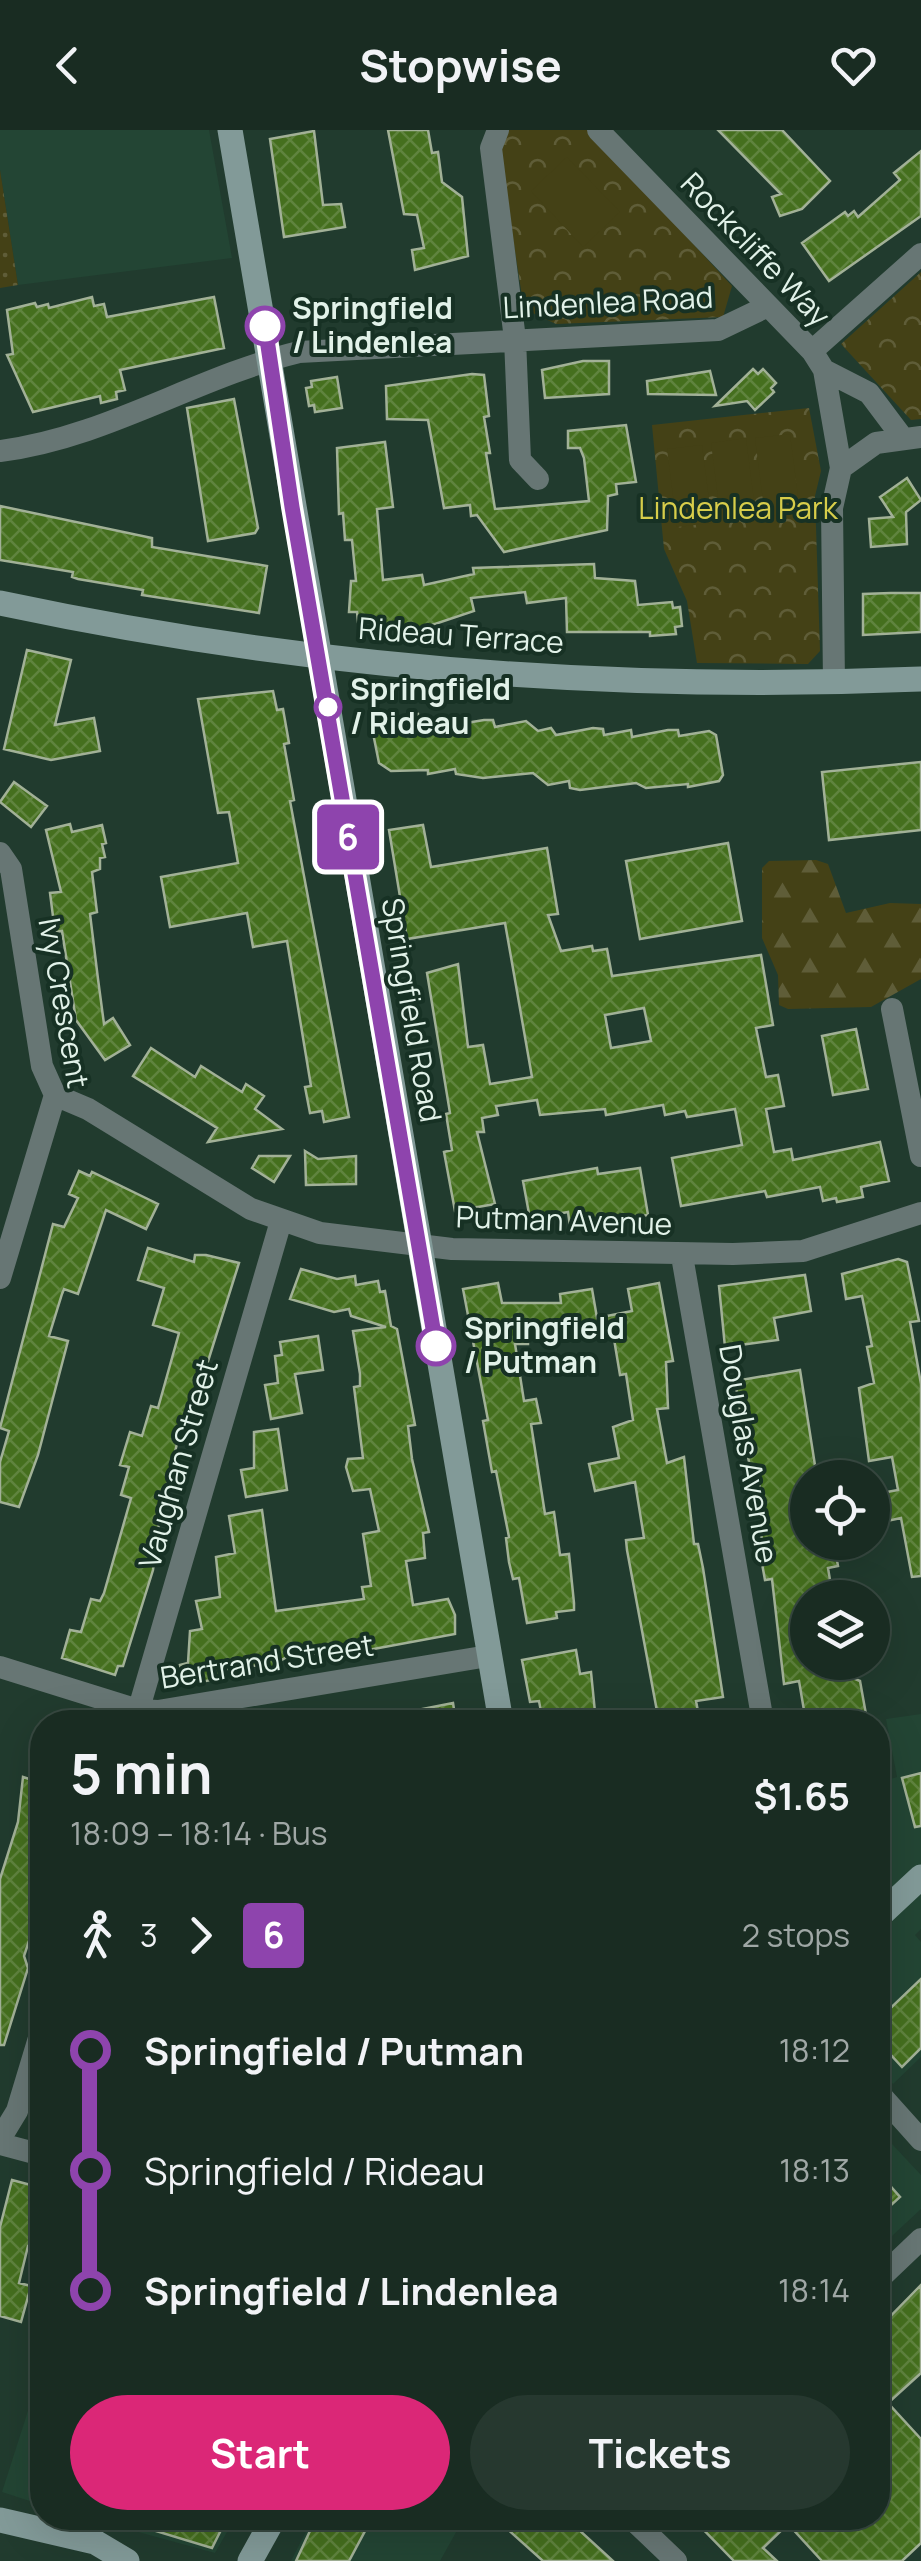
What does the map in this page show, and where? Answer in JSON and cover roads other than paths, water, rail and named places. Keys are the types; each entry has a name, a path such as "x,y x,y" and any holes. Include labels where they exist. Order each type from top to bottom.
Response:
{"street":[{"name":"Springfield Road","path":"230,130 499,1710"},
{"path":"498,130 491,148 515,339 520,460 538,478"},
{"name":"Rockcliffe Way","path":"598,130 818,360 868,393 911,437"},
{"path":"818,360 921,254"},
{"name":"Lindenlea Road","path":"0,451 50,445 235,372 298,352 718,330 766,307"},
{"name":"Rockcliffe Way","path":"818,360 840,468 876,442 911,437"},
{"path":"834,683 832,508 840,468"},
{"name":"Rideau Terrace","path":"0,603 318,658 604,680 834,683 921,679"},
{"name":"Ivy Crescent","path":"0,853 11,870 42,1066 54,1095 0,1278"},
{"path":"892,1009 921,1156"},
{"name":"Putman Avenue","path":"54,1095 88,1109 251,1209 320,1233 452,1249 682,1256 803,1251 921,1213"},
{"name":"Vaughan Street","path":"138,1710 281,1221"},
{"name":"Douglas Avenue","path":"682,1256 761,1710"},
{"name":"Bertrand Street","path":"164,1710 488,1656"},
{"name":"Bertrand Street","path":"0,1667 119,1710"},
{"path":"890,1906 921,1877"},
{"path":"30,2070 18,2111 0,2141 30,2151"},
{"path":"890,2105 921,2140"},
{"path":"890,2269 921,2239"},
{"path":"0,2520 30,2529"},
{"path":"32,2530 95,2542 127,2561"},
{"path":"250,2561 267,2530"},
{"path":"644,2530 676,2561"},
{"path":"39,2532 88,2561"}],"place":[{"name":"Springfield / Lindenlea","path":"265,326"},
{"name":"Springfield / Rideau","path":"328,707"},
{"name":"Springfield / Putman","path":"436,1346"}],"park label":[{"name":"Lindenlea Park","path":"738,509"}]}
